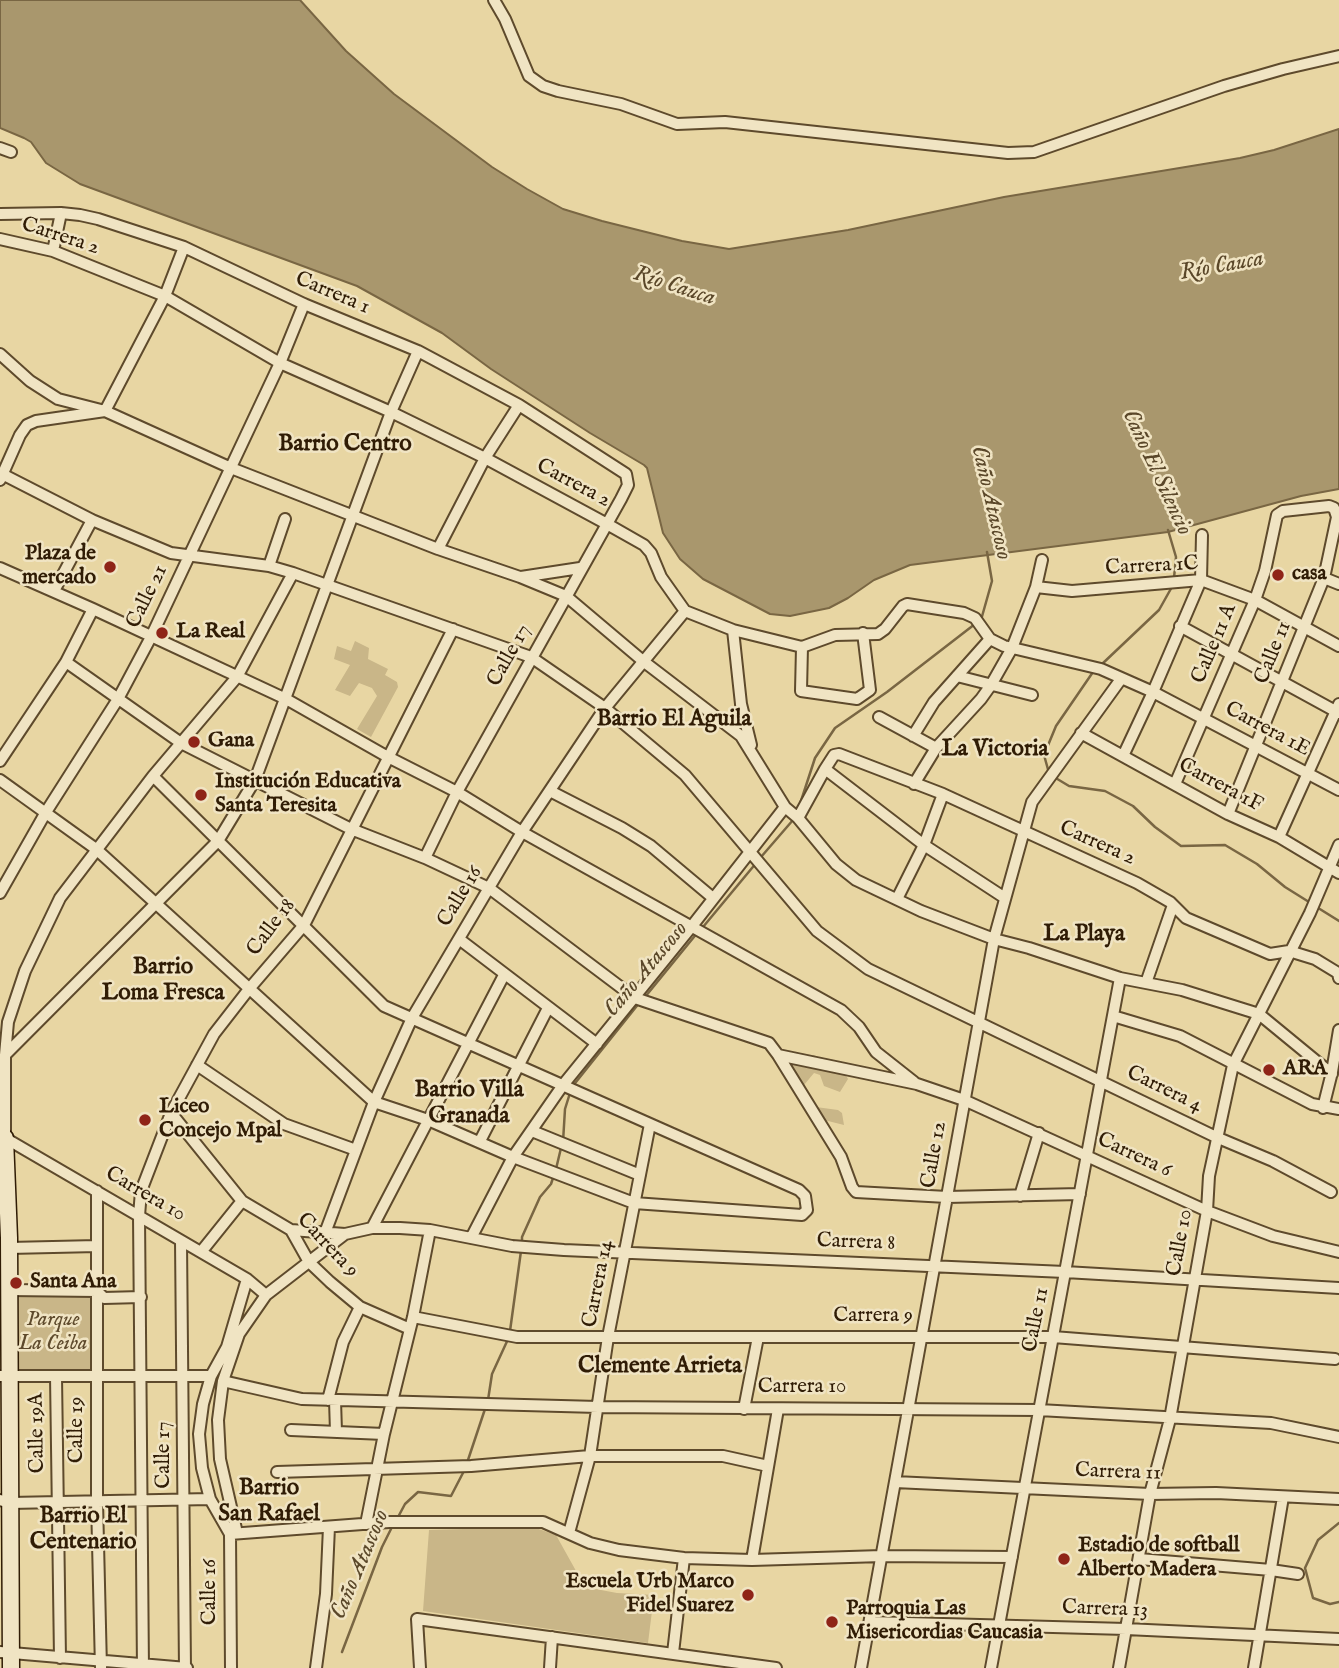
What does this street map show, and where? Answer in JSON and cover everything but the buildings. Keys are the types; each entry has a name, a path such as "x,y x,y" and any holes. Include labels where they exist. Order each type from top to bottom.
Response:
{"street":[{"path":"494,0 506,19 529,76 542,86 558,91 621,104 677,124 725,122 1008,153 1034,152 1224,86 1339,56"},
{"path":"0,148 11,152"},
{"path":"53,251 61,213"},
{"name":"Carrera 1","path":"0,214 61,213 97,219 184,247 304,304 418,351 519,405 626,474"},
{"name":"Carrera 2","path":"0,239 53,251 165,296 280,363 391,412 485,458 607,524 643,545 651,553 661,577 685,611"},
{"path":"105,411 165,296 184,247"},
{"name":"Calle 21","path":"0,893 46,812 118,699 151,637 280,363 304,304"},
{"path":"5,1055 218,841 255,780 391,412 418,351"},
{"path":"0,354 30,381 58,399 105,411 231,468 566,596 643,661 741,736 792,813 836,864 856,880 920,911 994,939 1121,978 1182,990 1259,1014 1332,1074"},
{"path":"58,399 62,417"},
{"path":"438,549 485,458 519,405"},
{"path":"1,476 27,425 36,421 105,411"},
{"name":"Calle 17","path":"425,858 457,792 628,485 626,474"},
{"name":"Carrera 4","path":"1,476 171,554 270,566 531,657 605,709 685,775 817,931 868,969 1216,1137 1273,1161 1331,1192"},
{"name":"Calle 11 A","path":"1175,785 1255,600 1265,571 1277,515 1283,511 1329,506"},
{"name":"Calle 11","path":"1228,814 1324,579 1337,517 1336,512 1329,506"},
{"path":"270,566 285,519"},
{"path":"54,591 92,520"},
{"path":"1123,756 1201,580 1202,535"},
{"path":"914,784 936,748 991,685 1012,648 1036,587 1042,560"},
{"path":"0,568 286,699 388,757 457,792 522,832 841,1010 859,1027 876,1052 917,1084"},
{"path":"520,577 580,568"},
{"path":"186,1668 101,1665 60,1658 5,1658 3,1503 9,1248 3,1136 4,1020 60,898 153,776 237,677 293,573"},
{"path":"1324,579 1339,584"},
{"name":"Carrera 1C","path":"1036,587 1072,591 1201,580 1255,600 1339,646"},
{"path":"685,611 733,630 802,647 835,635 878,634 903,606 908,604 964,613 978,622 990,639 1012,648"},
{"path":"0,761 66,662 93,609"},
{"name":"Calle 16","path":"325,1233 374,1102 412,1018 522,832 605,709 685,611"},
{"path":"1180,626 1282,682 1338,709 1279,837"},
{"name":"Calle 18","path":"143,1666 139,1216 141,1191 171,1113 214,1034 304,925 453,629"},
{"path":"733,630 741,705 753,755"},
{"path":"802,647 802,691 857,699 870,690 863,633"},
{"path":"913,736 934,702 990,639"},
{"name":"Carrera 1E","path":"1012,648 1095,667 1153,692 1339,790"},
{"path":"66,662 181,743 352,828 489,888 640,1000 769,1043 841,1157 854,1191 947,1197 1080,1194"},
{"path":"957,676 1031,695"},
{"name":"Calle 12","path":"861,1668 994,939 1022,832 1032,802 1045,781 1121,679"},
{"path":"879,717 936,748"},
{"name":"Carrera 1F","path":"1082,733 1228,814 1279,837 1334,871"},
{"name":"Carrera 2","path":"825,769 834,755 839,754 943,794 1137,883 1173,905 1186,918 1270,954 1289,951 1315,958 1338,975"},
{"path":"471,1238 513,1157 569,1087 597,1044 640,1000 698,929 713,898 757,858 825,769 924,845 1005,898"},
{"path":"0,780 96,849 374,1102 428,1120 513,1157 635,1203 802,1214 807,1210 806,1196 799,1190 384,1006 153,776"},
{"path":"550,791 652,846 713,898"},
{"path":"897,899 924,845 943,794"},
{"name":"Calle 10","path":"1119,1668 1150,1494 1170,1419 1207,1211 1209,1175 1233,1065 1289,951 1334,871 1339,845"},
{"path":"1146,983 1173,905"},
{"path":"459,939 597,1044"},
{"path":"372,1228 504,975"},
{"name":"Calle 11","path":"991,1668 1121,978"},
{"path":"480,1141 548,1008"},
{"path":"1114,1016 1180,1036 1323,1108 1339,1109"},
{"path":"1323,1108 1339,1030"},
{"path":"778,1055 917,1084"},
{"path":"197,1065 284,1124 356,1150"},
{"name":"Carrera 6","path":"917,1084 964,1100 1207,1211 1273,1236 1339,1252"},
{"name":"Carrera 9","path":"171,1113 242,1201 291,1230 309,1262 360,1307 410,1329"},
{"name":"Carrera 14","path":"569,1533 590,1456 608,1337 650,1124"},
{"path":"532,1131 640,1175"},
{"path":"1020,1196 1039,1133"},
{"name":"Carrera 10","path":"3,1136 247,1279 266,1296"},
{"name":"Calle 19","path":"97,1191 97,1501 101,1665"},
{"path":"201,1252 242,1201"},
{"name":"Carrera 8","path":"345,1234 372,1228 430,1230 512,1246 624,1254 1194,1278 1339,1288"},
{"path":"291,1230 345,1234"},
{"path":"366,1524 430,1230"},
{"name":"Calle 16","path":"230,1668 234,1534 220,1459 218,1420 223,1381 239,1334 266,1296 345,1234"},
{"name":"Calle 17","path":"181,1241 186,1668"},
{"path":"9,1248 97,1245"},
{"name":"Calle 16","path":"234,1534 210,1499 202,1468 200,1434 203,1404 211,1376 227,1347 247,1279"},
{"path":"9,1290 97,1291 104,1298 141,1297"},
{"path":"336,1432 332,1400 343,1342 360,1307"},
{"name":"Carrera 9","path":"413,1317 517,1337 1053,1337 1335,1359"},
{"path":"744,1409 758,1337"},
{"path":"5,1376 211,1376"},
{"name":"Calle 19A","path":"56,1376 60,1658"},
{"name":"Carrera 10","path":"223,1381 302,1399 598,1407 1039,1410 1271,1423 1339,1437"},
{"path":"751,1560 778,1409"},
{"path":"291,1430 384,1434"},
{"path":"276,1472 466,1466 590,1456 723,1456 768,1466"},
{"name":"Carrera 11","path":"895,1482 1150,1494 1216,1493 1339,1499"},
{"path":"1254,1668 1283,1497"},
{"path":"3,1503 210,1499"},
{"path":"234,1534 394,1522 542,1522 590,1543 619,1550 684,1558 751,1560 882,1556 1012,1557"},
{"path":"316,1668 326,1594 329,1527"},
{"path":"673,1653 684,1558"},
{"path":"1139,1559 1298,1574"},
{"path":"420,1668 416,1619 673,1653 728,1664 776,1668"},
{"name":"Carrera 13","path":"870,1622 1126,1629 1339,1639"},
{"path":"550,1668 552,1637"}],"green space":[{"path":"355,641 369,648 368,659 388,669 385,675 397,682 398,687 371,737 357,729 377,696 372,688 359,683 350,696 335,690 350,665 334,659 337,646 351,651"},
{"path":"813,1055 840,1065 848,1079 840,1092 824,1086 820,1075 814,1073 804,1085 797,1081 784,1059 808,1063"},
{"path":"816,1107 838,1110 842,1113 844,1125 824,1120"},
{"name":"Parque La Ceiba","path":"93,1294 93,1371 13,1371 13,1295"},
{"path":"533,1527 556,1535 585,1587 617,1593 654,1595 648,1643 423,1611 429,1530"}],"water":[{"name":"Río Cauca","path":"0,0 300,0 346,51 394,94 492,167 527,189 563,209 602,221 682,241 729,249 848,230 1004,197 1240,158 1339,129 1339,489 1301,496 1168,532 910,565 874,580 829,608 790,616 770,614 703,579 680,559 663,533 644,465 491,369 442,333 357,286 80,184 46,163 31,142 0,128"}],"waterway":[{"name":"Caño El Silencio","path":"1168,530 1176,557 1174,578"},
{"name":"Caño Atascoso","path":"981,620 992,581 987,552"},
{"name":"Caño El Silencio","path":"1101,665 1159,610 1173,585"},
{"name":"Caño Atascoso","path":"800,804 815,758 835,728 887,692 975,624"},
{"name":"Caño El Silencio","path":"1049,773 1044,755 1056,726 1093,672"},
{"name":"Caño El Silencio","path":"1054,777 1069,786 1105,791 1133,806 1181,846 1225,845 1257,864 1309,902"},
{"name":"Caño Atascoso","path":"761,857 793,820"},
{"name":"Caño Atascoso","path":"703,927 757,862"},
{"name":"Caño El Silencio","path":"1315,906 1339,921"},
{"name":"Caño Atascoso","path":"645,997 698,932"},
{"name":"Caño Atascoso","path":"572,1087 640,1002"},
{"name":"Caño Atascoso","path":"563,1142 565,1109 570,1093"},
{"name":"Caño Atascoso","path":"556,1169 561,1148"},
{"name":"Caño Atascoso","path":"522,1244 522,1237 540,1197 551,1184 554,1175"},
{"name":"Caño Atascoso","path":"510,1331 521,1251"},
{"name":"Caño Atascoso","path":"488,1400 492,1374 509,1337"},
{"name":"Caño Atascoso","path":"467,1463 486,1406"},
{"name":"Caño Atascoso","path":"397,1519 405,1504 418,1492 451,1496 465,1469"},
{"name":"Caño El Silencio","path":"1339,1523 1318,1540 1305,1568 1313,1598 1330,1604 1339,1602"},
{"name":"Caño Atascoso","path":"342,1652 393,1525"}],"place":[{"name":"Plaza de mercado","path":"110,567"},
{"name":"casa","path":"1278,575"},
{"name":"La Real","path":"162,633"},
{"name":"Gana","path":"194,742"},
{"name":"Institución Educativa Santa Teresita","path":"201,795"},
{"name":"ARA","path":"1269,1070"},
{"name":"Liceo Concejo Mpal","path":"145,1120"},
{"name":"Santa Ana","path":"16,1283"},
{"name":"Estadio de softball Alberto Madera","path":"1064,1559"},
{"name":"Escuela Urb Marco Fidel Suarez","path":"748,1595"},
{"name":"Parroquia Las Misericordias Caucasia","path":"832,1622"}],"district":[{"name":"Barrio Centro","path":"345,445"},
{"name":"Barrio El Aguila","path":"674,720"},
{"name":"La Victoria","path":"995,750"},
{"name":"La Playa","path":"1084,935"},
{"name":"Barrio Loma Fresca","path":"163,981"},
{"name":"Barrio Villa Granada","path":"469,1104"},
{"name":"Clemente Arrieta","path":"660,1367"},
{"name":"Barrio San Rafael","path":"269,1502"},
{"name":"Barrio El Centenario","path":"83,1530"}]}
